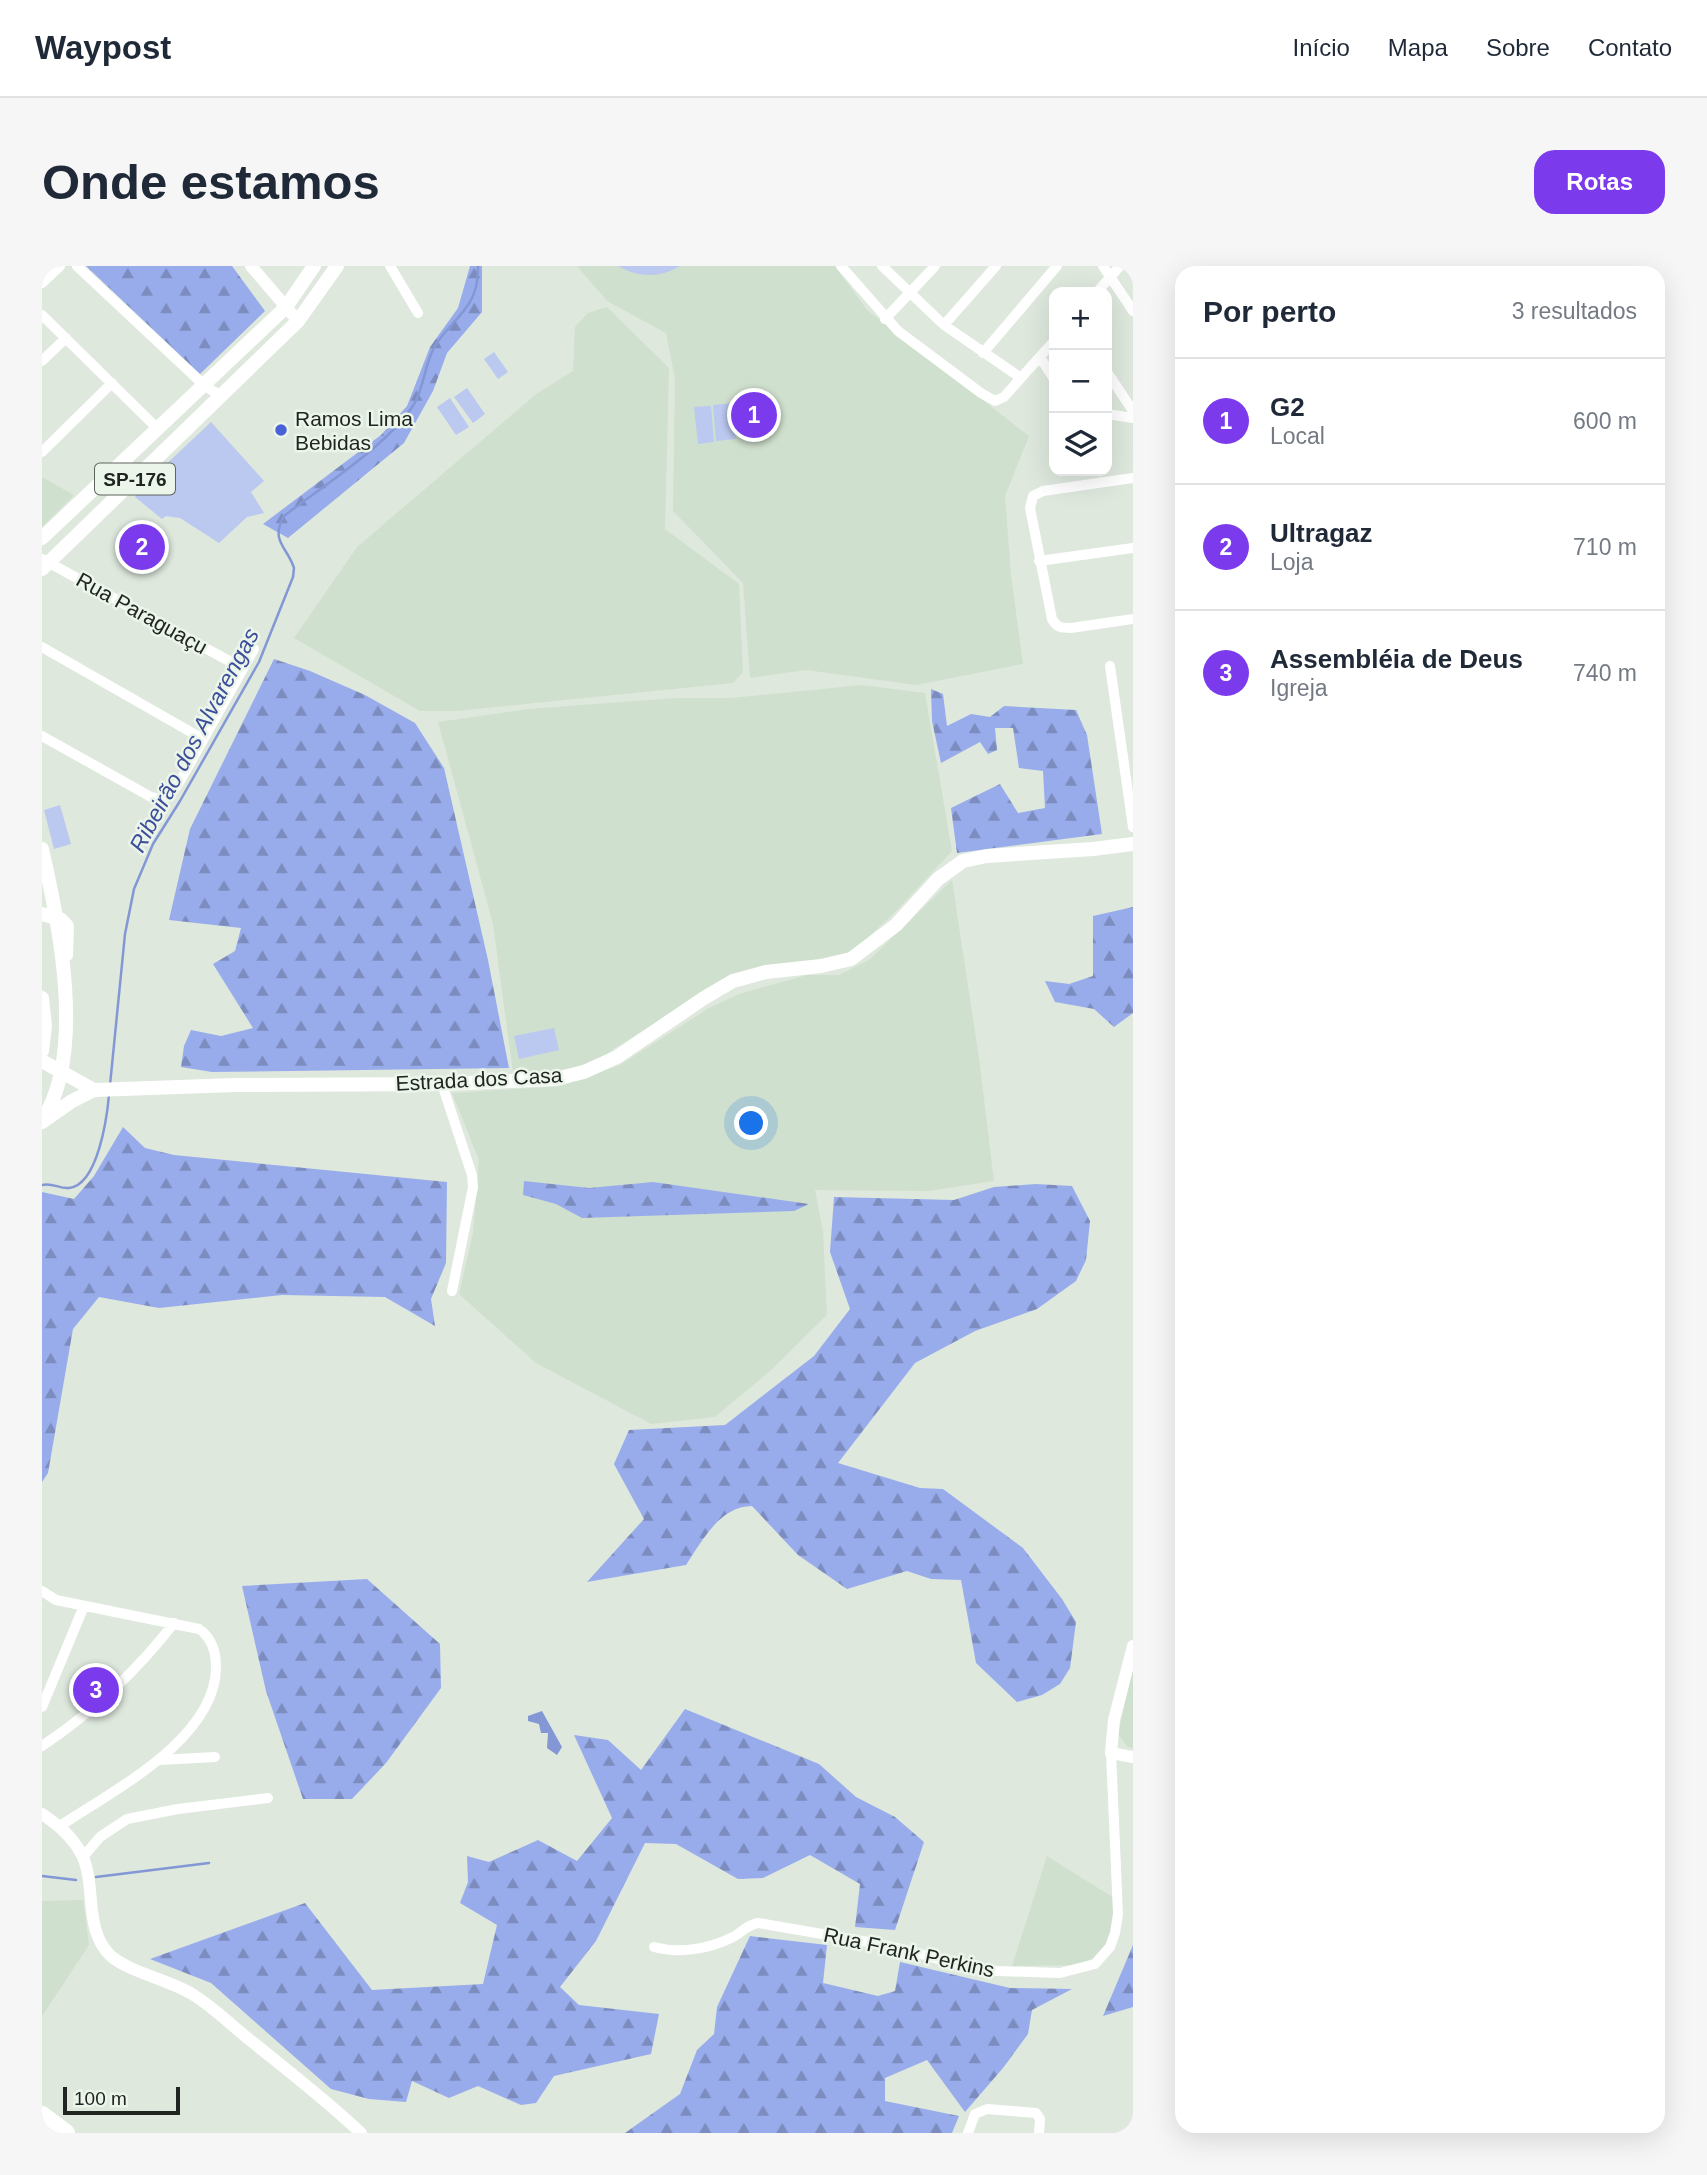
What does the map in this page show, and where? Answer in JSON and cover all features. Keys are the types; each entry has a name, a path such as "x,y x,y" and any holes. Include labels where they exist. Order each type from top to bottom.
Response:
{"highway":[{"path":"42,2115 66,2133"}],"main road":[{"name":"SP-176","path":"42,538 286,307 314,266"},
{"name":"SP-176","path":"44,563 298,321 337,266"},
{"name":"Estrada dos Casa","path":"92,1088 442,1084 555,1079 584,1072 605,1063 637,1045 733,981 783,969 821,967 851,959 896,925 939,879 971,858 1133,844"},
{"path":"42,849 48,916 63,983 65,1056 50,1105 42,1121"},
{"path":"42,998 45,1026 42,1051"},
{"path":"65,1056 70,1069 92,1088"},
{"path":"42,1061 92,1088"},
{"path":"42,1121 92,1088"}],"street":[{"path":"42,283 60,266"},
{"path":"77,266 205,386 221,396"},
{"path":"251,266 298,321"},
{"path":"390,266 418,313"},
{"path":"841,266 898,331 989,399 995,401 1004,397 1049,347"},
{"path":"882,266 944,325 1021,377"},
{"path":"886,319 935,266"},
{"path":"944,325 996,266"},
{"path":"983,353 1057,266"},
{"path":"1103,266 1133,311"},
{"path":"1101,287 1120,266"},
{"path":"42,315 158,429"},
{"path":"42,361 66,338"},
{"path":"1040,357 1049,371"},
{"path":"1112,380 1133,411"},
{"path":"42,452 112,383"},
{"path":"1112,415 1133,418"},
{"path":"1133,478 1037,493 1030,501 1055,625 1062,628 1133,619"},
{"path":"1040,561 1133,548"},
{"name":"Rua Paraguaçu","path":"44,563 242,668"},
{"path":"42,647 203,739"},
{"path":"42,736 160,800 170,796 254,649"},
{"path":"1110,666 1133,827"},
{"path":"442,1084 472,1175 473,1187 452,1291"},
{"path":"42,1591 56,1600 192,1626 205,1633 213,1646 216,1675 203,1712 190,1730 158,1760 60,1826"},
{"path":"42,1707 84,1606"},
{"path":"42,1746 77,1723 106,1698 133,1672 174,1623"},
{"name":"Rua Frank Perkins","path":"654,1947 678,1952 691,1950 735,1937 758,1923 860,1941 914,1952 962,1966 998,1971 1060,1973 1095,1964 1110,1947 1118,1914 1111,1753 1114,1720 1133,1646"},
{"path":"1111,1753 1133,1757"},
{"path":"158,1760 215,1757"},
{"path":"83,1857 100,1837 127,1819 178,1809 268,1798"},
{"path":"42,1814 60,1826 83,1857 95,1926 110,1955 126,1965 179,1987 202,2001 320,2096 361,2133"},
{"path":"968,2133 975,2114 983,2109 1034,2112 1040,2119 1039,2133"}],"shaded area":[{"path":"577,266 835,266 867,310 1029,436 1005,496 1011,575 1023,664 916,685 806,670 750,678 743,583 673,511 675,379 666,333 607,301"},
{"path":"618,266 680,266 665,273 649,275 634,273"},
{"path":"607,307 669,368 665,529 739,584 743,672 733,683 457,711 420,711 294,638 357,547 535,395 573,371 575,327 588,313"},
{"path":"494,352 508,372 498,379 484,359"},
{"path":"467,388 485,414 473,423 454,397"},
{"path":"450,398 469,427 456,435 437,407"},
{"path":"732,403 736,439 716,441 713,405"},
{"path":"711,406 714,442 698,444 694,407"},
{"path":"211,422 264,481 251,492 264,513 247,517 219,543 180,518 166,516 162,519 135,497 143,486"},
{"path":"42,477 74,495 42,527"},
{"path":"862,685 925,693 952,851 849,956 732,975 601,1059 562,1071 513,1073 493,924 438,722 529,709 675,698 731,698"},
{"path":"60,805 71,844 54,849 44,810"},
{"path":"952,880 979,1058 994,1181 929,1191 815,1190 823,1231 827,1315 769,1372 715,1417 651,1424 536,1363 459,1294 473,1233 479,1160 452,1093 561,1086 620,1065 709,1008 739,994 807,975 839,975 869,960"},
{"path":"554,1028 559,1050 519,1059 514,1036"},
{"path":"1133,1664 1133,1748 1128,1747 1118,1735"},
{"path":"542,1711 562,1747 557,1755 547,1748 548,1733 541,1733 539,1724 528,1721 528,1716"},
{"path":"1047,1856 1114,1898 1114,1925 1108,1941 1093,1958 1078,1965 1012,1966"},
{"path":"83,1900 89,1945 42,2016 42,1901"}],"green space":[{"path":"86,266 232,266 265,311 200,374"},
{"path":"470,266 482,266 482,312 447,353 433,391 404,443 288,538 263,524 381,435 407,406 430,347 458,308"},
{"path":"274,659 365,695 415,723 444,768 488,960 509,1068 212,1072 181,1067 184,1046 191,1030 221,1036 253,1028 213,964 235,951 241,928 169,920 190,829"},
{"path":"931,689 943,694 947,726 971,714 990,717 1004,706 1076,710 1087,735 1102,834 957,853 951,808 1000,784 1018,813 1045,808 1043,771 1019,768 1013,728 995,728 997,750 988,754 980,742 941,763 932,721"},
{"path":"1133,907 1133,1013 1114,1027 1094,1009 1055,1002 1045,981 1069,984 1093,976 1093,916"},
{"path":"123,1127 145,1148 174,1155 447,1182 446,1263 431,1299 435,1326 385,1297 282,1295 159,1308 99,1297 73,1329 48,1473 42,1482 42,1192 74,1199 94,1176"},
{"path":"524,1181 589,1188 653,1182 809,1204 794,1211 582,1218 556,1204 523,1195"},
{"path":"1036,1184 1072,1186 1090,1221 1086,1260 1076,1281 1037,1309 975,1331 915,1363 838,1463 920,1488 943,1489 1023,1548 1076,1622 1070,1668 1060,1684 1042,1695 1017,1702 976,1663 961,1580 931,1579 907,1571 847,1589 798,1555 752,1506 730,1512 721,1518 686,1565 587,1582 644,1519 614,1464 629,1430 725,1425 814,1356 850,1309 830,1252 834,1197 954,1200 994,1187"},
{"path":"367,1579 440,1644 441,1688 386,1763 352,1799 303,1799 266,1691 242,1586"},
{"path":"685,1709 819,1764 856,1797 895,1817 924,1842 895,1930 855,1927 860,1884 810,1855 763,1878 738,1879 676,1844 645,1843 596,1941 560,1987 579,2005 659,2014 651,2054 554,2076 536,2103 521,2105 478,2086 449,2098 412,2081 406,2102 369,2099 331,2089 211,1983 150,1959 305,1903 372,1990 483,1984 497,1925 460,1903 468,1882 467,1856 489,1862 538,1840 577,1861 612,1818 574,1735 608,1740 641,1770"},
{"path":"750,1936 827,1945 823,1983 878,1996 895,1991 900,1962 1010,1988 1072,1989 1032,2010 1028,2034 965,2112 927,2060 885,2078 885,2101 959,2116 952,2133 625,2133 680,2094 697,2050 714,2034 717,2007"},
{"path":"1133,1945 1133,2007 1103,2016"}],"waterway":[{"name":"Ribeirão dos Alvarengas","path":"110,1085 125,934 134,889 153,844 259,662 293,577 294,568 279,538 284,516 372,449 403,419 418,397 436,344 465,309 475,291 478,266"},
{"name":"Ribeirão dos Alvarengas","path":"42,1185 69,1188 79,1184 87,1175 99,1149 109,1095"},
{"path":"96,1877 209,1863"},
{"path":"42,1876 76,1880"}],"place":[{"name":"G2","path":"754,415"},
{"name":"Ramos Lima Bebidas","path":"281,430"},
{"name":"Ultragaz","path":"142,547"},
{"name":"Assembléia de Deus","path":"96,1690"}]}
